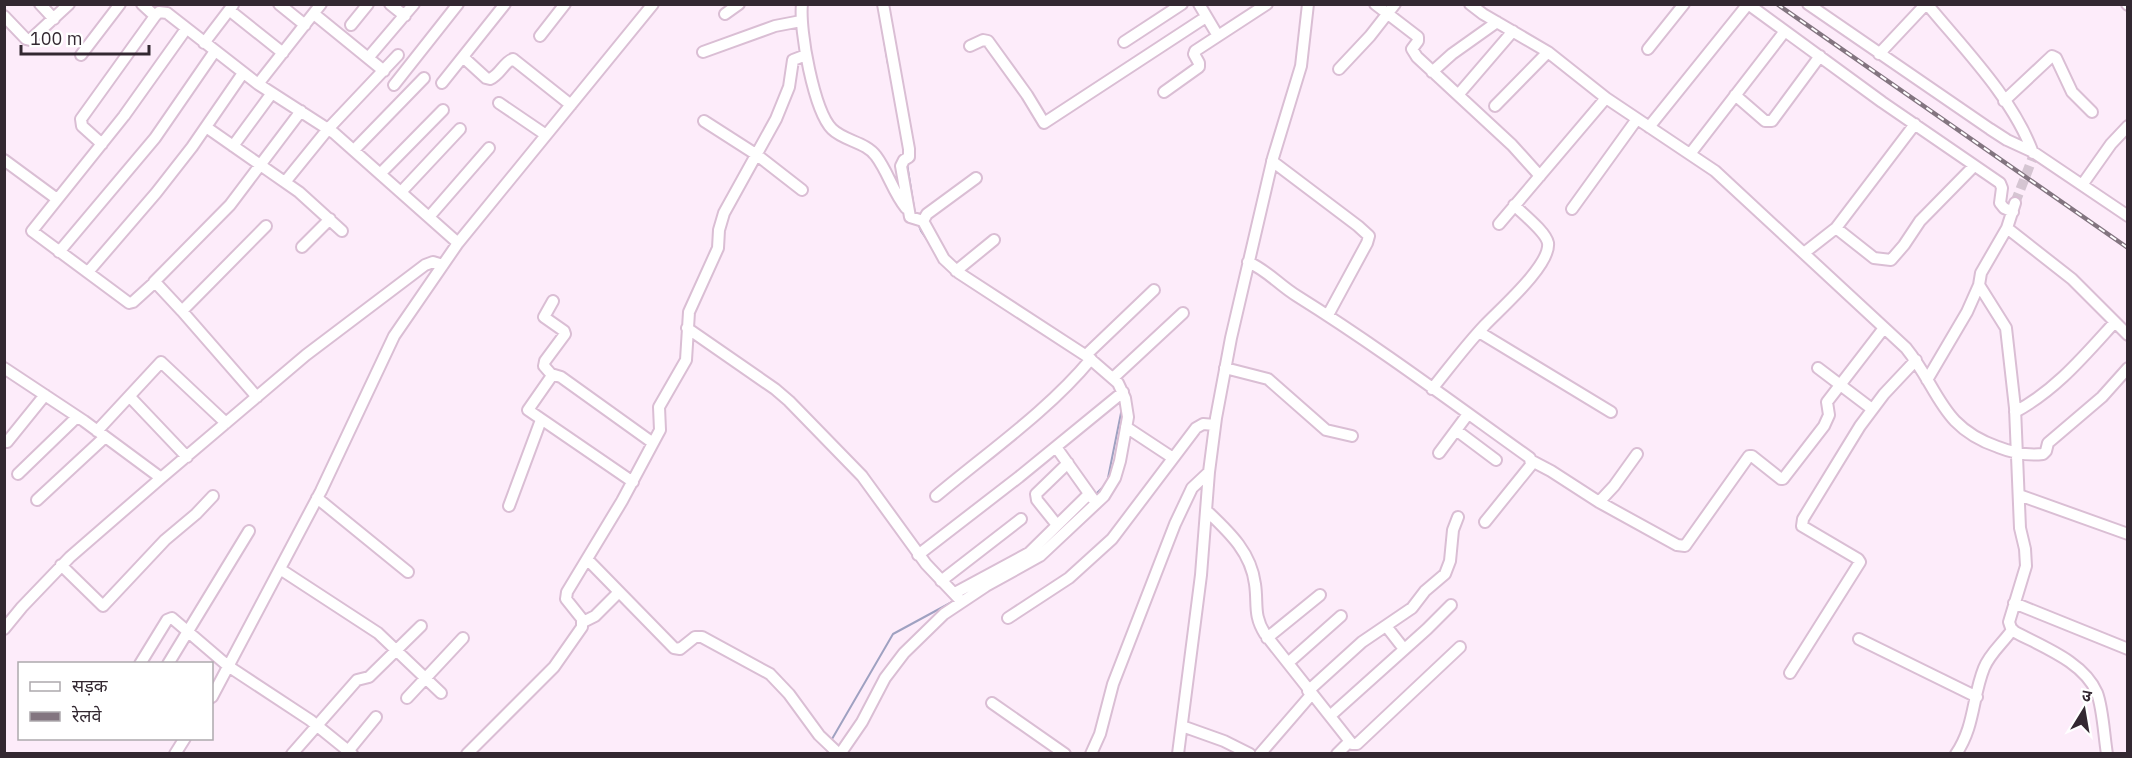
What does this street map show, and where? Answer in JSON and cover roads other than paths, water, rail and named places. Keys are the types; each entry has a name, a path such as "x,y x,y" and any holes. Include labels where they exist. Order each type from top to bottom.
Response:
{"street":[{"path":"40,4 54,19"},
{"path":"4,16 30,40 69,4"},
{"path":"81,55 120,4"},
{"path":"142,4 155,16"},
{"path":"279,4 305,25"},
{"path":"258,84 321,4"},
{"path":"351,25 368,4"},
{"path":"390,4 405,16"},
{"path":"368,58 414,4"},
{"path":"394,85 458,4"},
{"path":"540,36 565,4"},
{"path":"213,695 317,498 394,336 458,243 653,4"},
{"path":"724,14 739,4"},
{"path":"587,559 674,648 680,649 695,637 702,637 770,674 789,694 819,735 837,751 857,729 892,667 933,623 959,598 1029,553 1057,525 1092,499 1108,491 1115,478 1128,413 1113,378 956,271 944,259 917,218 899,199 873,153 840,135 829,126 820,109 806,55 801,21 802,4"},
{"path":"883,4 909,149 901,172 917,218"},
{"path":"1124,42 1182,4"},
{"path":"1199,4 1218,36"},
{"path":"1164,92 1199,67 1194,52 1267,4"},
{"path":"1178,753 1201,575 1215,425 1248,262 1272,161 1301,66 1308,4"},
{"path":"1375,4 1418,37 1412,50 1419,60 1512,145 1540,176"},
{"path":"1339,69 1370,36 1395,4"},
{"path":"1470,4 1548,52 1606,98 1715,171 1916,360 1938,400 1965,432 2017,454 2043,454 2048,442 2102,397 2127,368"},
{"path":"1648,49 1684,4"},
{"path":"1649,128 1748,4 2000,183 2002,188 2000,203 2004,208 2014,207 2007,228 1981,273 1979,285 1958,329 1927,380"},
{"path":"1808,4 2007,140 2082,185 2127,216"},
{"path":"1880,54 1927,4 2004,100 2021,127 2033,155"},
{"path":"442,83 505,5"},
{"path":"204,43 231,7 283,53"},
{"path":"102,144 82,126 81,118 155,16 159,12 167,13 258,84 328,129 458,243"},
{"path":"314,14 384,71"},
{"path":"970,46 982,40 988,41 1044,123 1206,17"},
{"path":"703,52 775,26 801,21"},
{"path":"1432,72 1452,54 1497,22"},
{"path":"186,29 102,144 32,231 129,303 133,302 154,282 230,205 261,167 301,111"},
{"path":"1458,95 1514,31"},
{"path":"1690,153 1785,31"},
{"path":"59,252 155,138 215,51"},
{"path":"1496,106 1548,52"},
{"path":"285,182 328,129 398,55"},
{"path":"583,622 568,603 566,596 633,482 661,428 659,407 686,360 687,328 691,307 718,248 719,230 724,213 786,97 793,60 806,55"},
{"path":"1735,95 1768,122 1772,120 1820,56"},
{"path":"2004,100 2052,56 2056,58 2072,92 2092,112"},
{"path":"463,57 490,79 509,60 513,59 571,105"},
{"path":"88,272 156,193 243,73"},
{"path":"354,150 424,78"},
{"path":"233,146 272,93"},
{"path":"1498,224 1606,98"},
{"path":"499,102 546,135"},
{"path":"380,174 443,110"},
{"path":"1572,209 1637,119"},
{"path":"704,121 757,155 802,190"},
{"path":"1804,254 1836,228 1915,124"},
{"path":"2082,185 2106,150 2127,126"},
{"path":"206,127 285,182 342,231"},
{"path":"401,192 460,129"},
{"path":"429,217 489,148"},
{"path":"4,160 57,199"},
{"path":"1272,161 1369,236 1328,315"},
{"path":"1836,228 1874,258 1891,260 1920,221 1974,166"},
{"path":"917,218 927,214 976,178"},
{"path":"1431,389 1479,332 1533,275 1548,248 1547,239 1514,206"},
{"path":"302,247 330,219"},
{"path":"182,310 266,226"},
{"path":"2007,228 2072,279 2127,335"},
{"path":"956,271 994,240"},
{"path":"4,629 62,565 306,355 422,267 433,262 443,265"},
{"path":"1248,262 1264,269 1289,291 1328,315 1532,461 1599,502 1677,545 1685,546 1749,456 1784,479 1824,426 1829,415 1827,402 1884,328"},
{"path":"154,282 182,310 257,397"},
{"path":"1979,285 2006,328 2015,412 2020,528 2026,566 2009,622 2012,630 2063,658 2091,682 2098,695 2107,753"},
{"path":"936,496 1036,413 1154,290"},
{"path":"553,301 544,317 565,333 544,363 551,374 561,377 653,443"},
{"path":"1113,378 1183,313"},
{"path":"2015,412 2033,402 2060,380 2115,322"},
{"path":"687,328 789,401 862,476 918,555 959,598"},
{"path":"1479,332 1611,412"},
{"path":"1790,673 1860,562 1805,528 1801,523 1872,409 1916,360"},
{"path":"37,500 101,434 129,397 161,362 226,423"},
{"path":"4,368 161,478"},
{"path":"1226,368 1268,379 1326,430 1352,436"},
{"path":"1818,368 1872,409"},
{"path":"551,374 528,408 529,412 633,482"},
{"path":"918,555 1121,393"},
{"path":"7,442 45,395"},
{"path":"129,397 187,457"},
{"path":"1439,453 1468,414"},
{"path":"18,474 77,417"},
{"path":"509,506 541,420"},
{"path":"1008,618 1069,578 1112,539 1199,426 1215,425"},
{"path":"1126,428 1173,458"},
{"path":"1456,430 1496,460"},
{"path":"1056,447 1092,499"},
{"path":"1599,502 1614,486 1637,454"},
{"path":"1485,522 1532,461"},
{"path":"1057,525 1037,500 1036,494 1068,463"},
{"path":"1091,753 1100,734 1113,684 1174,524 1192,488 1209,472"},
{"path":"2019,495 2127,534"},
{"path":"62,565 103,606 165,540 213,496"},
{"path":"317,498 408,572"},
{"path":"959,598 1040,556 1092,499"},
{"path":"1207,511 1244,550 1255,581 1256,617 1267,638 1349,742 1354,745 1460,647"},
{"path":"1260,753 1310,693 1354,649 1412,608 1425,591 1445,574 1450,561 1453,530 1458,517"},
{"path":"941,581 1021,519"},
{"path":"169,662 249,531"},
{"path":"280,569 365,624 441,693"},
{"path":"467,753 554,667 573,641 583,622 595,616 619,592"},
{"path":"1267,638 1320,595"},
{"path":"2014,603 2127,649"},
{"path":"1330,717 1451,605"},
{"path":"1288,663 1341,616"},
{"path":"141,662 169,618 228,666 317,726 346,751 376,717"},
{"path":"292,753 357,680 369,677 421,626"},
{"path":"1386,626 1404,649"},
{"path":"1956,753 1968,734 1985,665 2012,630"},
{"path":"407,698 464,638"},
{"path":"1860,639 1977,697"},
{"path":"992,703 1065,753"},
{"path":"1182,726 1250,753"},
{"path":"175,753 184,740"},
{"path":"1337,753 1349,742"}],"waterway":[{"path":"878,4 888,64"},
{"path":"907,164 915,214"},
{"path":"918,223 930,244"},
{"path":"1095,495 1107,483 1122,408"},
{"path":"832,743 832,739 893,634 952,602"}],"tunnel":[{"path":"2015,203 2033,157"}],"railway":[{"path":"1777,4 2128,248"}]}
